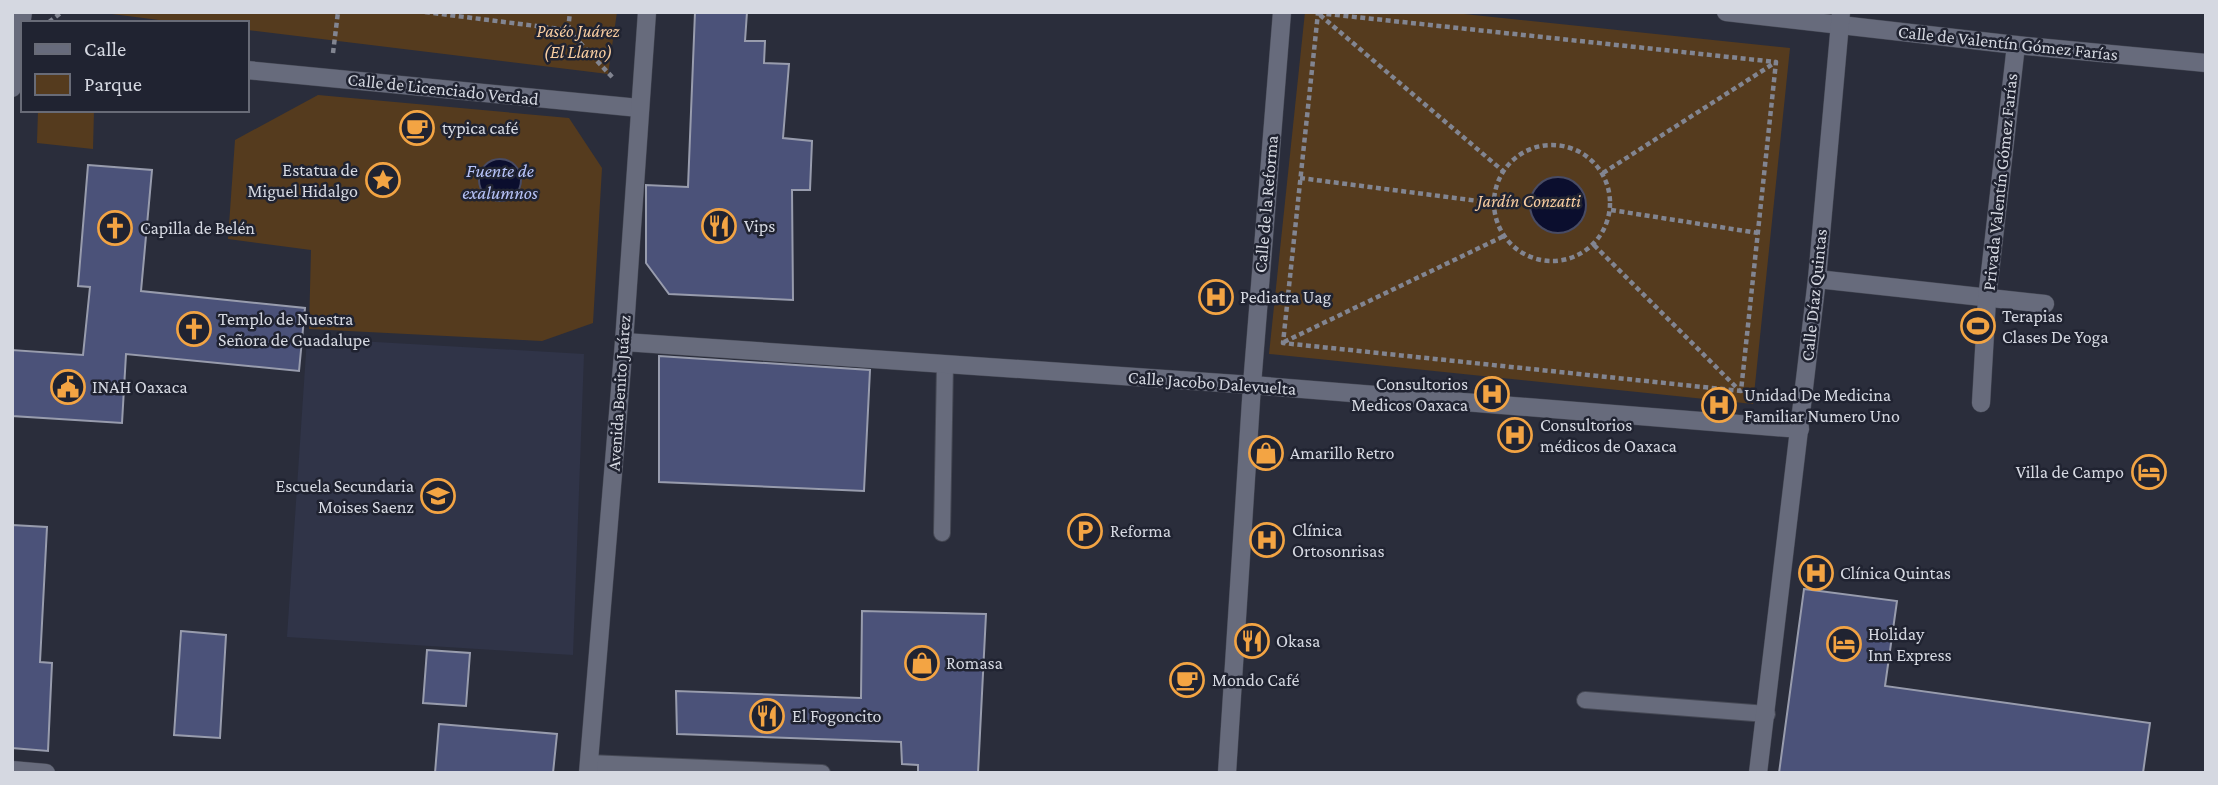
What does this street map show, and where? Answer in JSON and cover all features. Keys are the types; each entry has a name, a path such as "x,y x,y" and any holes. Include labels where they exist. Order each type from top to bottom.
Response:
{"street":[{"name":"Avenida Benito Juárez","path":"588,768 624,342 647,12"},
{"name":"Calle de la Reforma","path":"1227,773 1252,385 1282,12"},
{"name":"Calle de Valentín Gómez Farías","path":"1726,12 1840,19 2016,45 2206,63"},
{"name":"Calle Díaz Quintas","path":"1758,773 1817,279 1840,19"},
{"path":"12,88 21,24"},
{"name":"Privada Valentín Gómez Farías","path":"1981,402 1987,299 2016,45"},
{"name":"Calle de Licenciado Verdad","path":"248,70 639,108"},
{"path":"1817,279 2045,304"},
{"name":"Calle Jacobo Dalevuelta","path":"624,342 1252,385 1800,429"},
{"path":"12,770 46,773"}],"lane":[{"path":"942,533 945,364"},
{"path":"1585,700 1767,714"},
{"path":"588,768 822,773"}],"path":[{"path":"329,78 338,12"},
{"path":"425,12 468,15 568,30 639,108"},
{"path":"568,30 570,12"},
{"path":"1318,13 1776,62"},
{"path":"1318,13 1503,171"},
{"path":"1283,343 1318,13"},
{"path":"1603,173 1776,62"},
{"path":"1741,391 1776,62"},
{"path":"1554,145 1573,148 1590,158 1603,173 1610,191 1611,210 1605,229 1594,245 1580,255 1563,261 1546,262 1530,258 1515,249 1496,221 1496,186 1503,171 1517,157 1534,147 1554,145"},
{"path":"1300,177 1494,203"},
{"path":"1611,210 1758,233"},
{"path":"1283,343 1504,236"},
{"path":"1594,245 1741,391"},
{"path":"1283,343 1741,391"}],"shaded area":[{"name":"Escuela Secundaria Moises Saenz","path":"307,338 584,354 573,655 287,637"}],"green space":[{"name":"Paséo Juárez (El Llano)","path":"96,12 617,12 608,74 248,30 248,21 167,21"},
{"name":"Jardín Conzatti","path":"1305,12 1445,12 1790,48 1753,404 1269,354"},
{"path":"318,95 569,118 602,168 593,323 542,341 309,329 311,250 228,239 235,140"},
{"path":"38,112 94,112 93,149 37,143"}],"water":[{"name":"Fuente de exalumnos","path":"500,159 515,165 521,180 515,195 500,201 485,195 479,180 485,165"},
{"path":"1558,177 1569,179 1578,185 1584,194 1584,216 1578,225 1569,231 1558,233 1547,231 1538,225 1532,216 1530,205 1532,194 1538,185 1547,179"}],"building":[{"path":"695,12 747,12 745,41 765,41 764,63 789,64 783,138 812,141 810,190 792,190 793,300 669,294 646,263 646,185 688,187"},
{"path":"88,165 152,170 141,291 305,308 299,371 126,354 122,423 12,416 12,350 83,355 90,287 78,286"},
{"path":"659,356 870,370 864,491 659,482"},
{"path":"12,525 47,527 40,662 52,663 48,751 12,748"},
{"name":"Holiday Inn Express","path":"1804,589 1897,601 1885,686 2150,723 2143,773 1779,773"},
{"name":"Romasa","path":"862,611 986,614 978,773 918,773 918,765 902,764 901,742 677,734 676,691 861,698"},
{"path":"181,631 226,635 220,738 174,735"},
{"path":"427,650 470,653 466,706 423,703"},
{"path":"439,724 557,734 553,773 435,773"}],"place":[{"name":"typica café","path":"417,128"},
{"name":"Estatua de Miguel Hidalgo","path":"383,180"},
{"name":"Vips","path":"719,226"},
{"name":"Capilla de Belén","path":"115,228"},
{"name":"Pediatra Uag","path":"1216,297"},
{"name":"Terapias Clases De Yoga","path":"1978,326"},
{"name":"Templo de Nuestra Señora de Guadalupe","path":"194,329"},
{"name":"INAH Oaxaca","path":"68,387"},
{"name":"Consultorios Medicos Oaxaca","path":"1492,394"},
{"name":"Unidad De Medicina Familiar Numero Uno","path":"1719,405"},
{"name":"Consultorios médicos de Oaxaca","path":"1515,435"},
{"name":"Amarillo Retro","path":"1266,453"},
{"name":"Villa de Campo","path":"2149,472"},
{"name":"Escuela Secundaria Moises Saenz","path":"438,496"},
{"name":"Reforma","path":"1085,531"},
{"name":"Clínica Ortosonrisas","path":"1267,540"},
{"name":"Clínica Quintas","path":"1816,573"},
{"name":"Okasa","path":"1252,641"},
{"name":"Holiday Inn Express","path":"1844,644"},
{"name":"Romasa","path":"922,663"},
{"name":"Mondo Café","path":"1187,680"},
{"name":"El Fogoncito","path":"767,716"}]}
